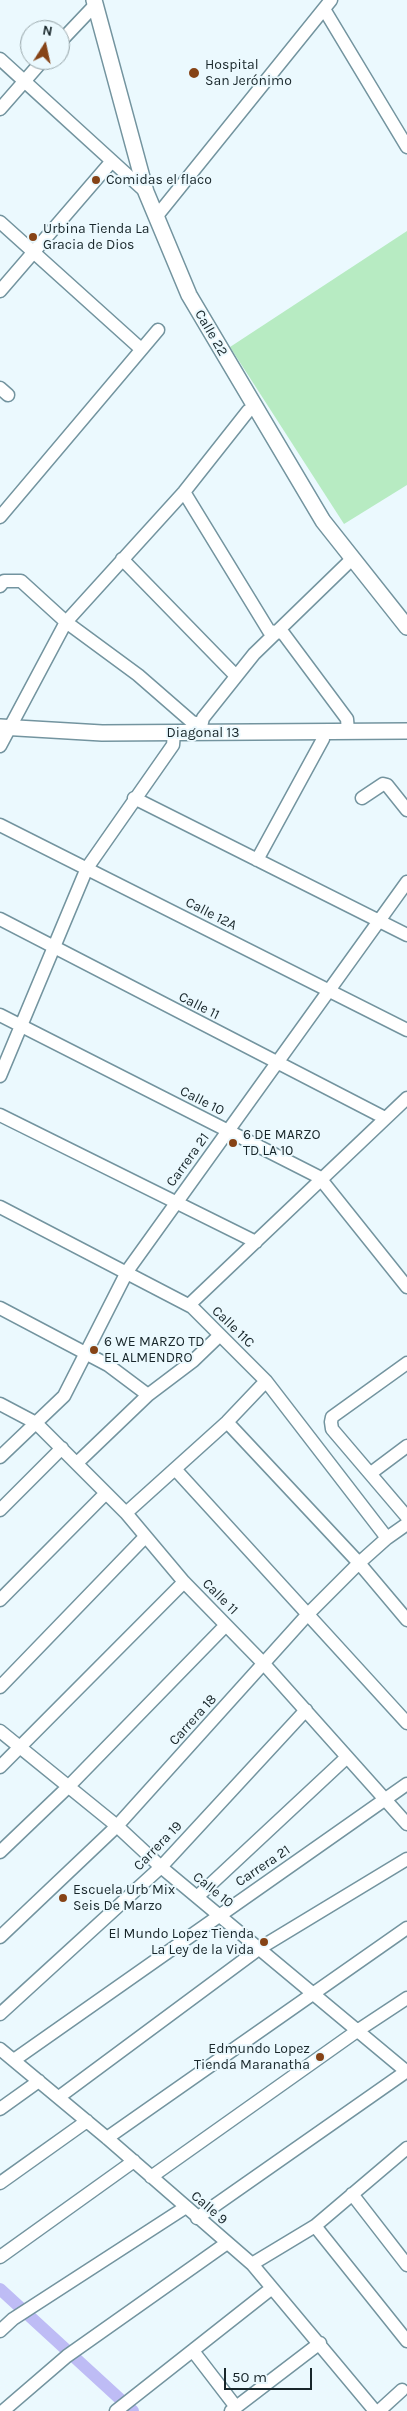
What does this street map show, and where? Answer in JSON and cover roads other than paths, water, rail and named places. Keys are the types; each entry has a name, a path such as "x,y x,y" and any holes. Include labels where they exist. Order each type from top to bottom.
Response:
{"street":[{"path":"70,30 94,2"},
{"name":"Calle 22","path":"94,2 146,192 189,294 323,522 407,627"},
{"path":"156,217 328,5 407,147"},
{"path":"0,59 146,192"},
{"path":"0,109 34,70"},
{"path":"0,291 112,161"},
{"path":"0,222 141,348"},
{"path":"0,517 158,330"},
{"path":"0,746 4,728 66,622 184,492 248,411 254,407"},
{"path":"184,492 269,631 284,633 347,719 348,731"},
{"path":"0,586 4,581 21,581 66,622 138,675 200,728 236,676 353,558"},
{"path":"122,559 236,676"},
{"name":"Diagonal 13","path":"4,728 174,733 200,728 322,732 407,730"},
{"path":"257,860 323,739 322,732"},
{"path":"0,1076 87,868 134,798 173,745 174,733"},
{"path":"362,798 383,784 387,785 407,810"},
{"path":"134,798 407,935"},
{"name":"Calle 12A","path":"0,825 407,1030"},
{"name":"Carrera 21","path":"0,1457 64,1396 126,1274 175,1203 407,882"},
{"name":"Calle 11","path":"0,919 385,1118"},
{"name":"Calle 10","path":"0,1015 322,1180 407,1287"},
{"path":"189,1306 407,1098"},
{"path":"0,1115 256,1242"},
{"name":"Calle 11C","path":"0,1207 189,1306 266,1381 387,1538"},
{"path":"0,1308 108,1364 148,1395"},
{"path":"77,1463 148,1395 193,1361 220,1335"},
{"path":"407,1363 332,1417 331,1422 332,1429 407,1517"},
{"path":"126,1513 227,1422 266,1381"},
{"name":"Calle 11","path":"0,1404 36,1423 126,1513 184,1582 264,1664 384,1801 407,1824"},
{"path":"227,1422 359,1563 407,1620"},
{"path":"371,1473 407,1446"},
{"path":"0,1510 62,1448"},
{"path":"175,1470 407,1723"},
{"path":"0,1600 106,1493"},
{"name":"Carrera 18","path":"0,1937 117,1826 308,1614 359,1563 387,1538 407,1524"},
{"path":"2,1683 145,1537"},
{"path":"0,1767 184,1582"},
{"path":"0,1852 68,1787 226,1625"},
{"name":"Carrera 19","path":"0,2014 161,1867 306,1710"},
{"name":"Calle 10","path":"0,1731 117,1826 161,1867 407,2072"},
{"path":"197,1897 346,1758"},
{"name":"Carrera 21","path":"14,2060 219,1914 407,1784"},
{"path":"59,2097 260,1948 407,1859"},
{"path":"108,2138 407,1928"},
{"path":"151,2177 356,2031 407,1998"},
{"name":"Calle 9","path":"0,2049 108,2138 197,2218 252,2264 377,2411"},
{"path":"197,2218 407,2072"},
{"path":"0,2109 39,2081"},
{"path":"0,2183 87,2121"},
{"path":"252,2264 315,2226 407,2148"},
{"path":"0,2257 134,2161"},
{"path":"352,2194 407,2264"},
{"path":"0,2331 23,2312 186,2207"},
{"path":"315,2226 407,2341"},
{"path":"4,2408 70,2353 227,2243"},
{"path":"119,2409 272,2288"},
{"path":"193,2351 234,2409 320,2343"},
{"path":"377,2411 402,2390"}],"waterway":[{"path":"0,2289 133,2411"}],"place":[{"name":"Hospital San Jerónimo","path":"194,73"},
{"name":"Comidas el flaco","path":"96,180"},
{"name":"Urbina Tienda La Gracia de Dios","path":"33,237"},
{"name":"6 DE MARZO TD LA 10","path":"233,1143"},
{"name":"6 WE MARZO TD EL ALMENDRO","path":"94,1350"},
{"name":"Escuela Urb Mix Seis De Marzo","path":"63,1898"},
{"name":"El Mundo Lopez Tienda La Ley de la Vida","path":"264,1942"},
{"name":"Edmundo Lopez Tienda Maranatha","path":"320,2057"}]}
